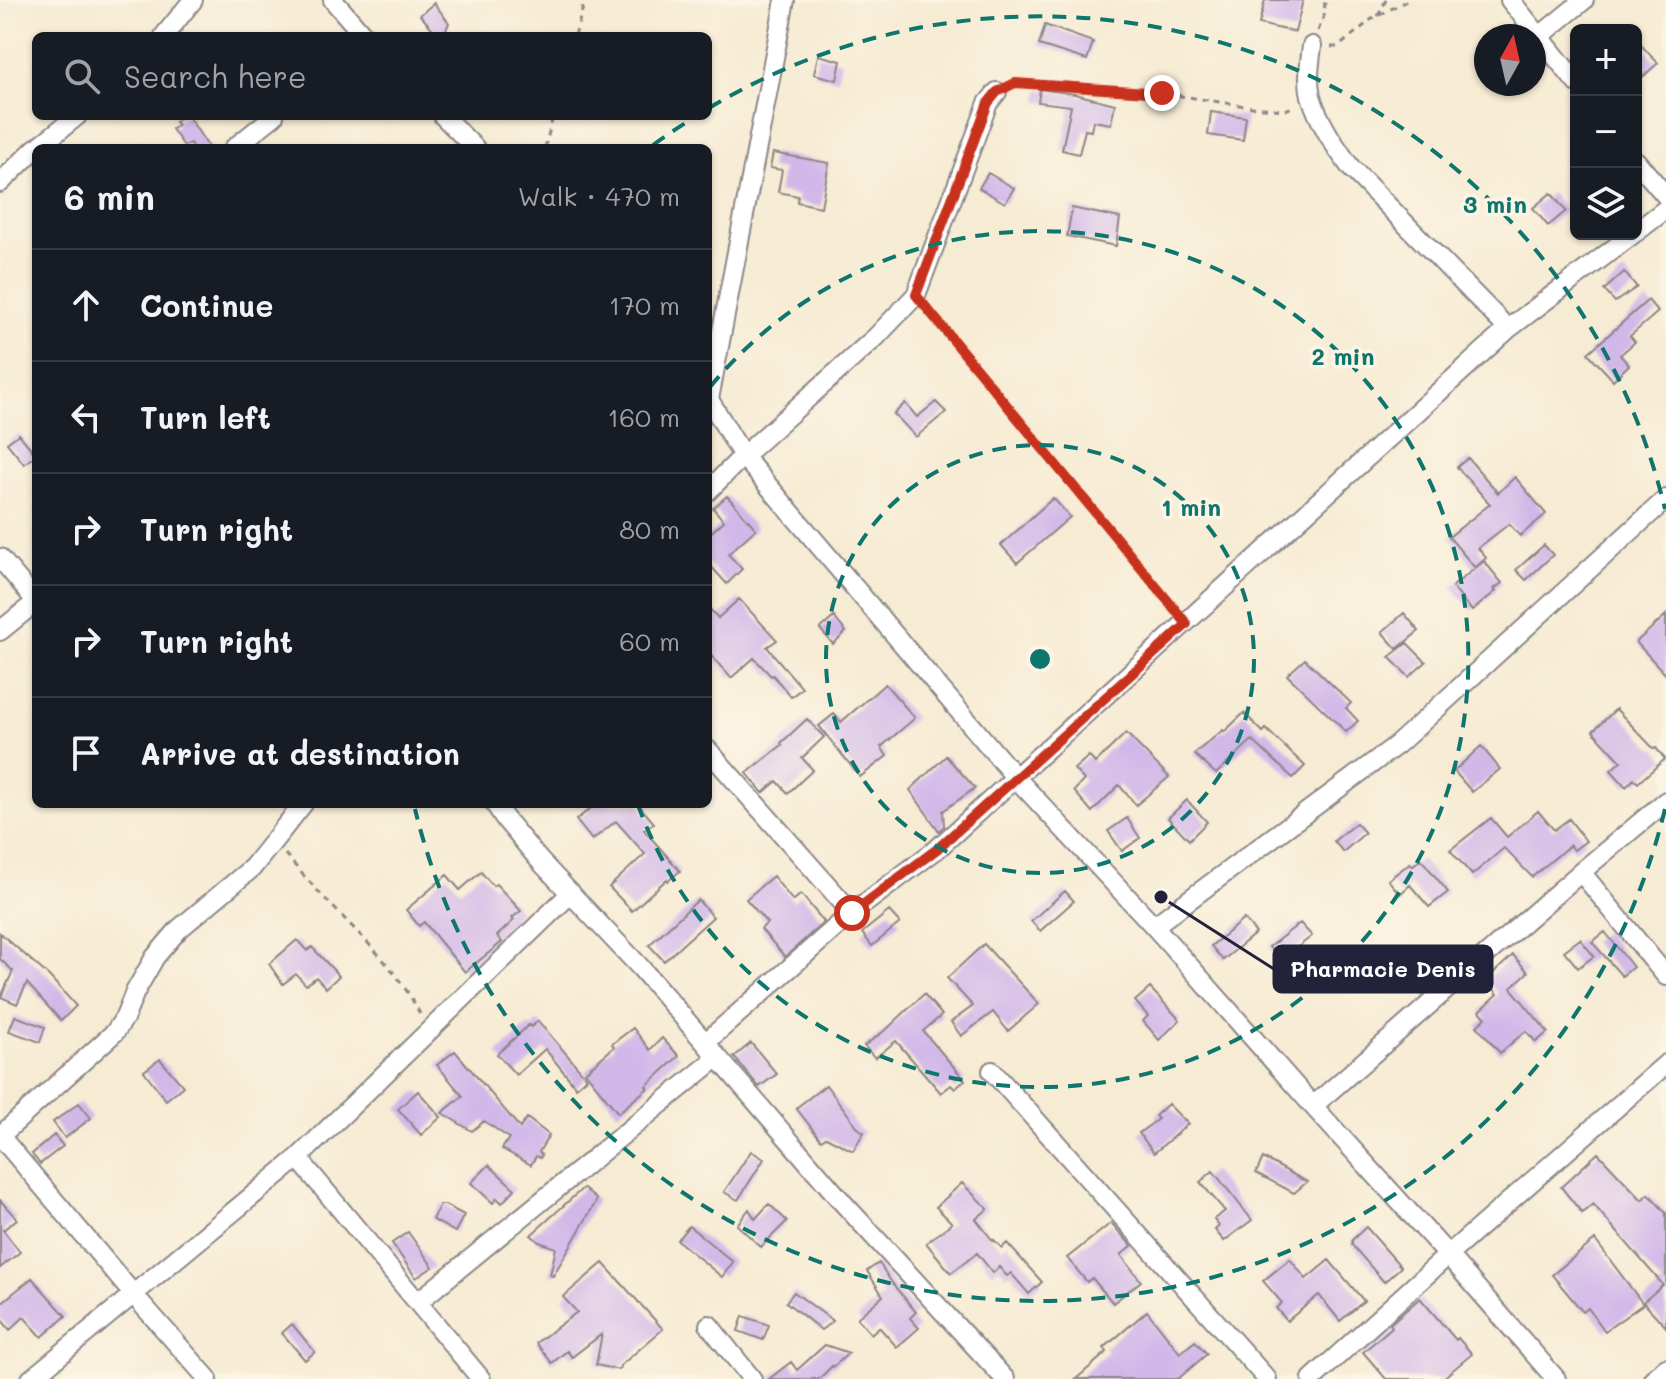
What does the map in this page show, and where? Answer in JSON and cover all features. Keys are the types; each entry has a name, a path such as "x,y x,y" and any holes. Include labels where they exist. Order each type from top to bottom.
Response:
{"street":[{"path":"167,32 193,0"},
{"path":"333,0 361,32"},
{"path":"712,382 785,0"},
{"path":"1510,0 1530,24"},
{"path":"1546,31 1584,0"},
{"path":"1546,44 1570,74"},
{"path":"1312,46 1309,73 1311,95 1332,142 1351,168 1508,329"},
{"path":"712,487 876,337 916,295 988,103 997,92"},
{"path":"41,144 72,120"},
{"path":"239,144 269,120"},
{"path":"447,120 471,144"},
{"path":"0,183 32,152"},
{"path":"1642,168 1666,196"},
{"path":"1642,228 1666,209"},
{"path":"706,1042 852,913 937,849 1508,329 1626,240"},
{"path":"712,403 743,456 1016,778 1154,926 1556,1379"},
{"path":"1154,926 1398,744 1666,499"},
{"path":"0,558 32,596"},
{"path":"0,631 32,604"},
{"path":"712,755 852,913"},
{"path":"1313,1106 1666,801"},
{"path":"208,1379 0,1136 115,1032 155,957 179,929 252,868 300,808"},
{"path":"498,808 540,861 706,1042 844,1204 1005,1379"},
{"path":"1581,872 1666,976"},
{"path":"31,1379 298,1158 571,893"},
{"path":"419,1301 717,1058"},
{"path":"1312,1379 1666,1064"},
{"path":"992,1071 1267,1379"},
{"path":"298,1158 481,1379"},
{"path":"709,1325 752,1379"},
{"path":"1653,1379 1666,1368"}],"path":[{"path":"576,32 585,0"},
{"path":"1325,0 1324,16 1312,46 1338,47 1378,16 1408,0"},
{"path":"1378,16 1386,0"},
{"path":"997,92 1015,83 1162,93 1285,110 1308,100 1311,95"},
{"path":"546,144 552,120"},
{"path":"916,295 1187,624"},
{"path":"273,842 390,966 411,995 429,1030"}],"building":[{"path":"1265,0 1303,0 1295,32 1259,24"},
{"path":"434,3 449,23 445,32 435,32 420,15"},
{"path":"1045,25 1093,42 1087,60 1039,45"},
{"path":"1642,46 1658,63 1642,78"},
{"path":"818,55 841,61 837,80 814,74"},
{"path":"1040,89 1115,104 1111,124 1093,121 1091,131 1085,130 1079,154 1062,150 1071,106 1038,102"},
{"path":"1211,112 1246,117 1243,140 1208,135"},
{"path":"191,120 206,144 183,144 172,129 178,125 175,122"},
{"path":"773,153 829,163 821,207 797,202 798,196 778,192 782,170 770,168"},
{"path":"988,173 1014,188 1005,203 979,188"},
{"path":"1551,193 1566,211 1548,226 1533,208"},
{"path":"1072,208 1120,218 1116,246 1067,236"},
{"path":"1624,272 1637,287 1615,302 1604,290"},
{"path":"1648,300 1658,312 1630,336 1635,342 1620,355 1629,365 1613,380 1588,353"},
{"path":"936,402 946,412 916,437 894,414 905,403 917,417"},
{"path":"19,434 32,450 32,458 24,464 7,443"},
{"path":"1468,458 1498,493 1515,477 1546,514 1520,536 1509,524 1478,548 1486,558 1475,568 1449,537 1490,504 1457,467"},
{"path":"727,496 756,529 728,554 742,569 727,584 712,567 712,532 724,521 713,508"},
{"path":"1053,498 1070,517 1017,563 1001,545"},
{"path":"1544,545 1553,555 1526,580 1516,570"},
{"path":"1484,561 1502,583 1472,611 1452,587"},
{"path":"739,599 777,640 767,647 802,688 791,697 754,658 731,678 712,657 712,611 718,618"},
{"path":"1404,613 1419,631 1397,649 1382,632"},
{"path":"1666,615 1666,675 1636,642"},
{"path":"834,617 846,632 833,644 820,629"},
{"path":"1407,643 1426,662 1409,677 1389,657"},
{"path":"1305,659 1351,703 1346,708 1358,721 1346,732 1287,675"},
{"path":"885,684 915,718 881,747 887,756 860,777 819,726 834,714 841,722"},
{"path":"1616,709 1665,759 1638,783 1634,779 1626,787 1611,770 1621,761 1593,731"},
{"path":"1244,713 1305,766 1293,778 1252,740 1216,774 1194,754"},
{"path":"807,719 824,737 802,758 813,770 788,793 777,781 763,793 747,773 782,745"},
{"path":"1126,733 1169,777 1136,805 1119,785 1092,812 1074,791 1084,780 1074,769 1089,756 1095,763"},
{"path":"1481,746 1500,769 1472,792 1454,771"},
{"path":"946,756 975,788 943,811 944,826 939,831 910,790"},
{"path":"1187,800 1207,822 1189,840 1168,818"},
{"path":"591,808 641,808 654,823 644,830 680,871 632,911 609,887 645,854 616,821 592,840 576,820"},
{"path":"1538,811 1554,830 1569,819 1586,841 1574,850 1570,845 1532,877 1504,848 1472,875 1450,850 1491,818 1507,837"},
{"path":"1127,818 1140,838 1122,851 1108,831"},
{"path":"1356,823 1365,833 1343,852 1334,841"},
{"path":"1421,859 1448,892 1429,907 1410,885 1400,894 1388,880 1410,863 1412,866"},
{"path":"481,872 521,911 497,936 502,942 465,972 424,922 419,926 406,910 447,875 460,890"},
{"path":"773,876 793,901 801,894 824,922 785,957 761,929 767,923 746,899"},
{"path":"1065,891 1074,901 1040,931 1031,921"},
{"path":"698,900 713,917 664,961 649,945"},
{"path":"889,911 900,923 872,946 862,933"},
{"path":"1244,919 1256,933 1223,960 1211,946"},
{"path":"1300,923 1312,936 1280,961 1269,947"},
{"path":"1605,932 1633,967 1622,976 1592,942"},
{"path":"0,933 49,976 76,1006 61,1021 27,983 17,1004 1,997 13,971 0,959"},
{"path":"1580,939 1594,956 1578,968 1564,951"},
{"path":"297,940 307,951 312,947 339,976 326,988 316,977 306,985 296,974 283,984 269,964"},
{"path":"984,944 1039,1004 1008,1031 993,1012 961,1036 951,1022 973,1006 947,978"},
{"path":"1513,955 1528,972 1511,988 1548,1032 1536,1042 1526,1031 1500,1053 1477,1026 1486,1018 1480,1011 1498,994 1486,980"},
{"path":"1150,988 1180,1020 1159,1040 1143,1021 1148,1016 1135,1001"},
{"path":"924,994 942,1015 923,1031 965,1080 955,1089 951,1085 941,1093 896,1041 875,1058 864,1046"},
{"path":"15,1016 45,1027 40,1042 9,1031"},
{"path":"538,1021 587,1078 576,1087 545,1049 516,1075 497,1054 529,1025 531,1027"},
{"path":"633,1028 650,1050 662,1038 679,1056 618,1113 585,1072"},
{"path":"751,1043 777,1074 759,1087 734,1057"},
{"path":"455,1051 520,1128 527,1118 549,1135 539,1152 542,1155 540,1158 536,1156 531,1165 502,1149 509,1138 484,1121 472,1131 442,1113 463,1096 437,1065"},
{"path":"160,1059 183,1086 166,1100 144,1071"},
{"path":"826,1085 864,1132 853,1151 826,1137 821,1140 796,1108"},
{"path":"418,1091 441,1117 421,1135 398,1109"},
{"path":"79,1103 91,1118 65,1138 53,1122"},
{"path":"1168,1104 1188,1124 1154,1153 1139,1133 1158,1119 1155,1116"},
{"path":"54,1135 63,1146 40,1164 32,1154"},
{"path":"751,1151 764,1159 738,1200 724,1192"},
{"path":"1598,1153 1642,1200 1649,1194 1666,1213 1666,1327 1643,1302 1663,1285 1593,1204 1582,1213 1561,1187"},
{"path":"1263,1158 1307,1182 1294,1193 1256,1173"},
{"path":"489,1165 515,1189 502,1203 497,1198 493,1203 471,1183"},
{"path":"1213,1171 1252,1220 1224,1241 1215,1230 1219,1226 1214,1219 1225,1211 1200,1182"},
{"path":"962,1183 988,1209 976,1219 993,1241 1002,1248 1007,1243 1042,1282 1029,1294 1011,1273 1007,1276 999,1267 993,1273 977,1253 951,1273 926,1243 952,1223 936,1207"},
{"path":"583,1188 597,1200 553,1276 550,1275 556,1248 539,1242 531,1235"},
{"path":"0,1200 17,1219 3,1230 20,1252 0,1268"},
{"path":"769,1204 787,1221 761,1247 737,1225 749,1209 755,1219"},
{"path":"440,1205 464,1215 455,1232 432,1219"},
{"path":"1111,1223 1132,1246 1121,1255 1141,1281 1113,1303 1092,1278 1087,1282 1067,1258"},
{"path":"689,1226 733,1262 722,1277 677,1240"},
{"path":"1366,1227 1401,1267 1384,1282 1352,1245 1352,1240"},
{"path":"408,1232 433,1267 416,1278 392,1243"},
{"path":"1595,1240 1643,1304 1605,1331 1588,1308 1583,1312 1552,1275"},
{"path":"1290,1259 1306,1279 1329,1260 1364,1301 1340,1321 1319,1295 1287,1321 1276,1308 1282,1303 1263,1281"},
{"path":"603,1263 663,1329 619,1370 596,1365 602,1334 572,1357 567,1351 552,1363 536,1343 577,1312 563,1297"},
{"path":"879,1263 916,1312 910,1318 919,1328 897,1347 879,1327 871,1334 857,1318 883,1296 867,1271"},
{"path":"32,1278 66,1316 42,1337 24,1317 10,1330 0,1318 0,1304"},
{"path":"794,1292 833,1321 821,1330 786,1302"},
{"path":"1420,1298 1472,1354 1442,1379 1386,1379 1363,1352"},
{"path":"1147,1311 1180,1353 1195,1341 1207,1354 1178,1379 1076,1379 1107,1352 1104,1348"},
{"path":"743,1316 769,1325 763,1340 738,1331"},
{"path":"292,1324 315,1352 305,1360 282,1333"},
{"path":"825,1345 849,1353 819,1379 769,1379 791,1362 797,1370"}],"place":[{"name":"Pharmacie Denis","path":"1161,897"}],"route":[{"path":"852,913 937,849 1187,624 916,295 988,103 997,92 1015,83 1162,93"}]}
